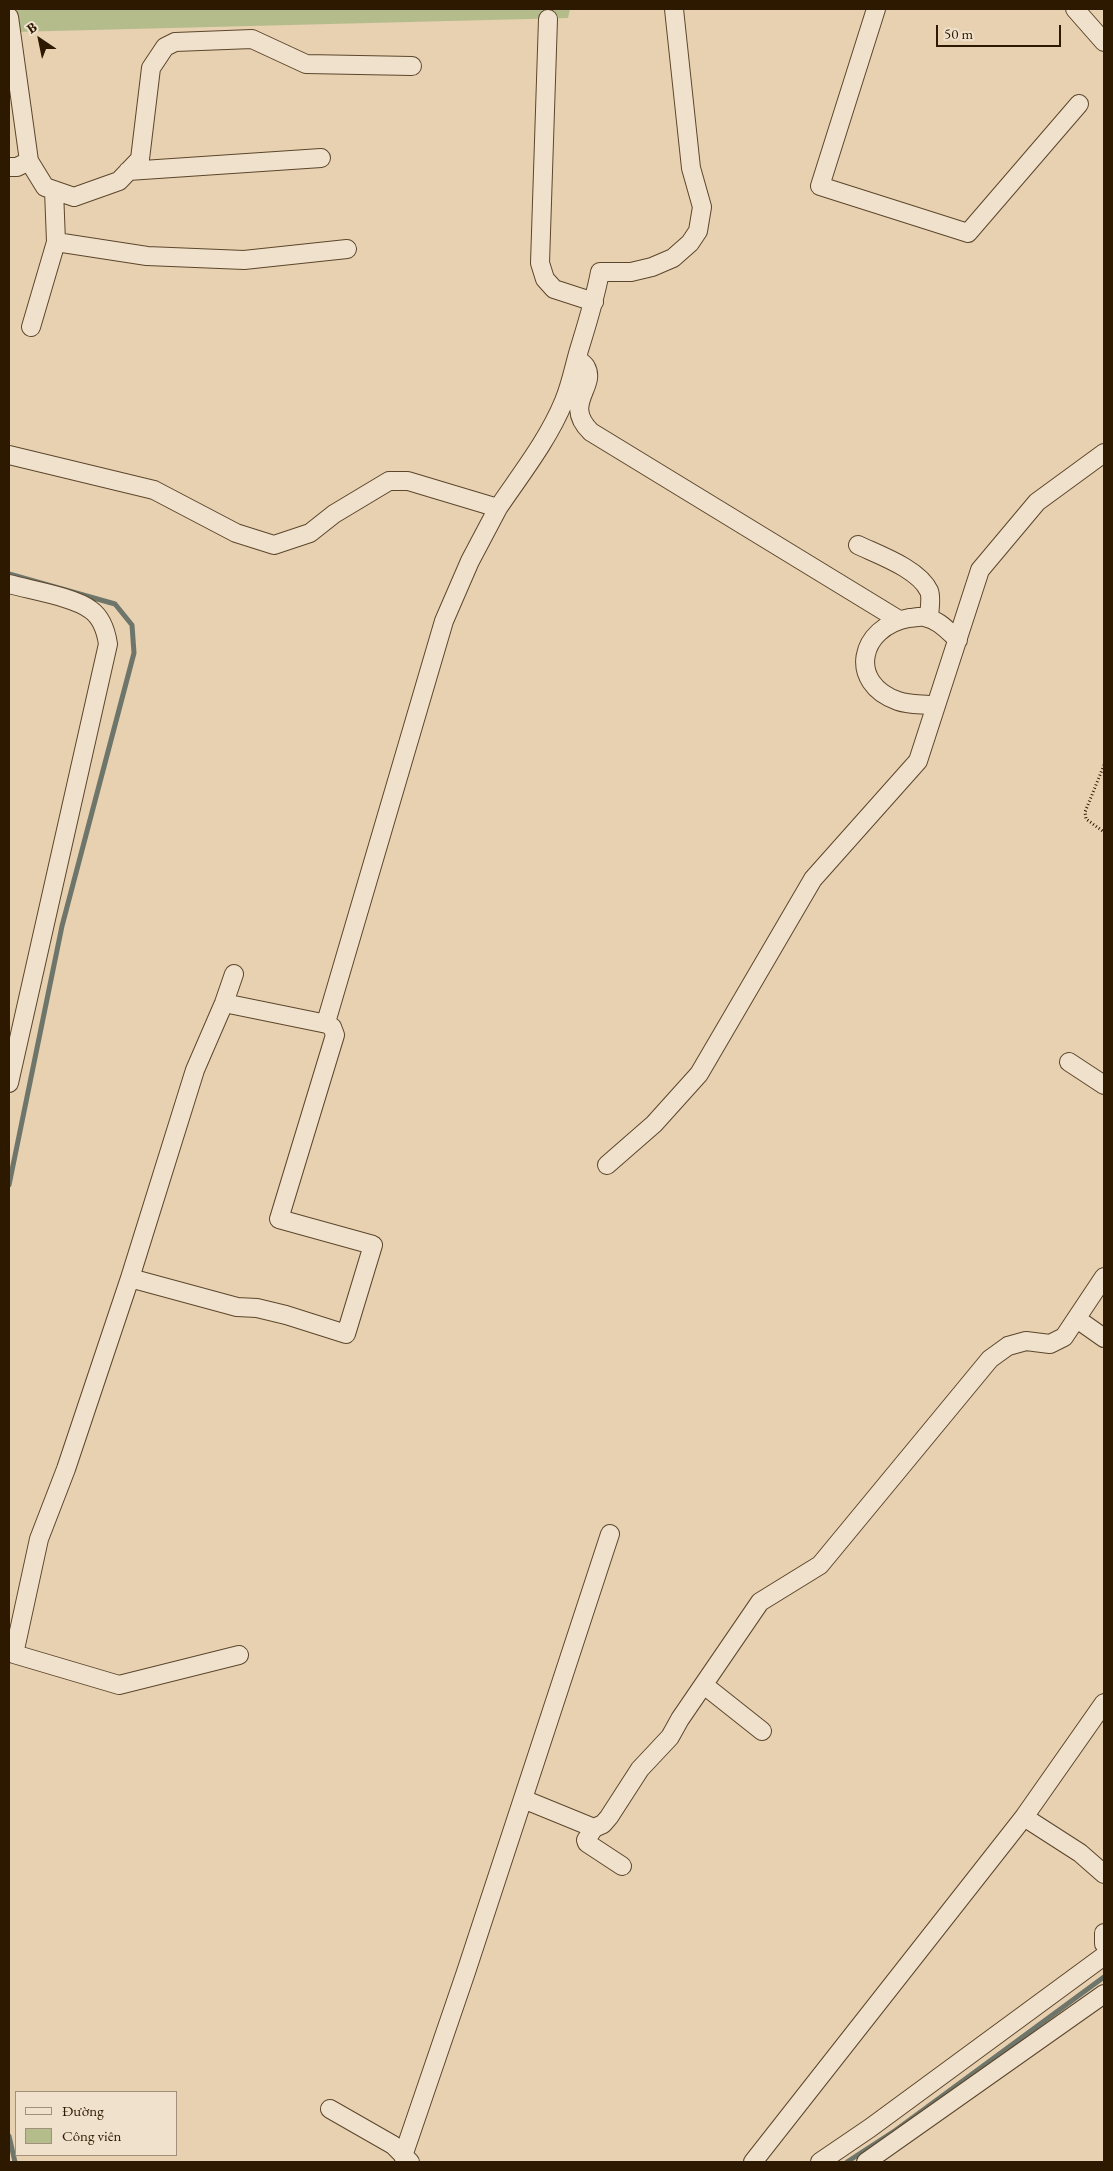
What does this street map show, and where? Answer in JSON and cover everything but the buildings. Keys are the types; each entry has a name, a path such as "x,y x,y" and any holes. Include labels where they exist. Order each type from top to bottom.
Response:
{"street":[{"path":"327,1024 326,1019 444,621 470,561 498,508 545,438 564,402 594,302 600,272 631,272 652,267 673,258 690,243 698,231 702,208 690,168 674,9"},
{"path":"876,9 820,186 968,233 1079,104"},
{"path":"1075,9 1104,42"},
{"path":"9,17 29,160 45,187 74,198 119,181 140,159 152,68 165,47 175,42 252,39 306,64 412,66"},
{"path":"548,19 540,263 545,279 554,289 594,302"},
{"path":"128,171 321,158"},
{"path":"9,167 17,167 29,160"},
{"path":"31,327 56,242 54,190"},
{"path":"56,242 147,256 244,260 347,249"},
{"path":"578,359 586,367 588,376 579,402 579,413 584,425 591,432 899,620"},
{"path":"9,454 154,490 236,533 274,545 310,533 334,514 389,481 408,481 498,508"},
{"path":"607,1165 654,1124 699,1074 813,879 918,761 980,570 1037,502 1104,454"},
{"path":"858,545 901,565 920,580 930,592 929,618"},
{"path":"9,584 86,606 100,619 106,632 108,644 9,1083"},
{"path":"936,706 900,702 885,695 865,671 864,660 868,647 876,634 885,626 899,620 922,616 940,622 958,640"},
{"path":"234,974 224,1003 192,1078 130,1278 66,1469 39,1539 11,1653 119,1685 239,1655"},
{"path":"130,1278 237,1308 257,1308 286,1315 346,1334 373,1245 279,1219 336,1034 332,1027 327,1024 224,1003"},
{"path":"1069,1062 1104,1085"},
{"path":"622,1866 587,1843 586,1840 594,1828 605,1822 640,1769 664,1745 760,1602 820,1565 990,1359 1008,1346 1026,1341 1050,1344 1064,1337 1104,1277"},
{"path":"1077,1319 1104,1338"},
{"path":"330,2109 393,2145 407,2159 466,1972 610,1534"},
{"path":"704,1685 762,1731"},
{"path":"754,2162 1024,1816 1104,1703"},
{"path":"523,1799 594,1828"},
{"path":"1024,1816 1080,1854 1104,1874"},
{"path":"1104,1933 1104,1944"},
{"path":"820,2162 878,2122 1104,1956"},
{"path":"866,2162 1104,1994"}],"path":[{"path":"1104,766 1085,812 1086,819 1104,832"}],"green space":[{"path":"9,9 570,9 568,18 13,32"}],"waterway":[{"path":"9,574 115,604 132,625 134,653 62,926 9,1185"},
{"path":"847,2162 896,2130 1104,1977"},
{"path":"9,2136 15,2162"}]}
